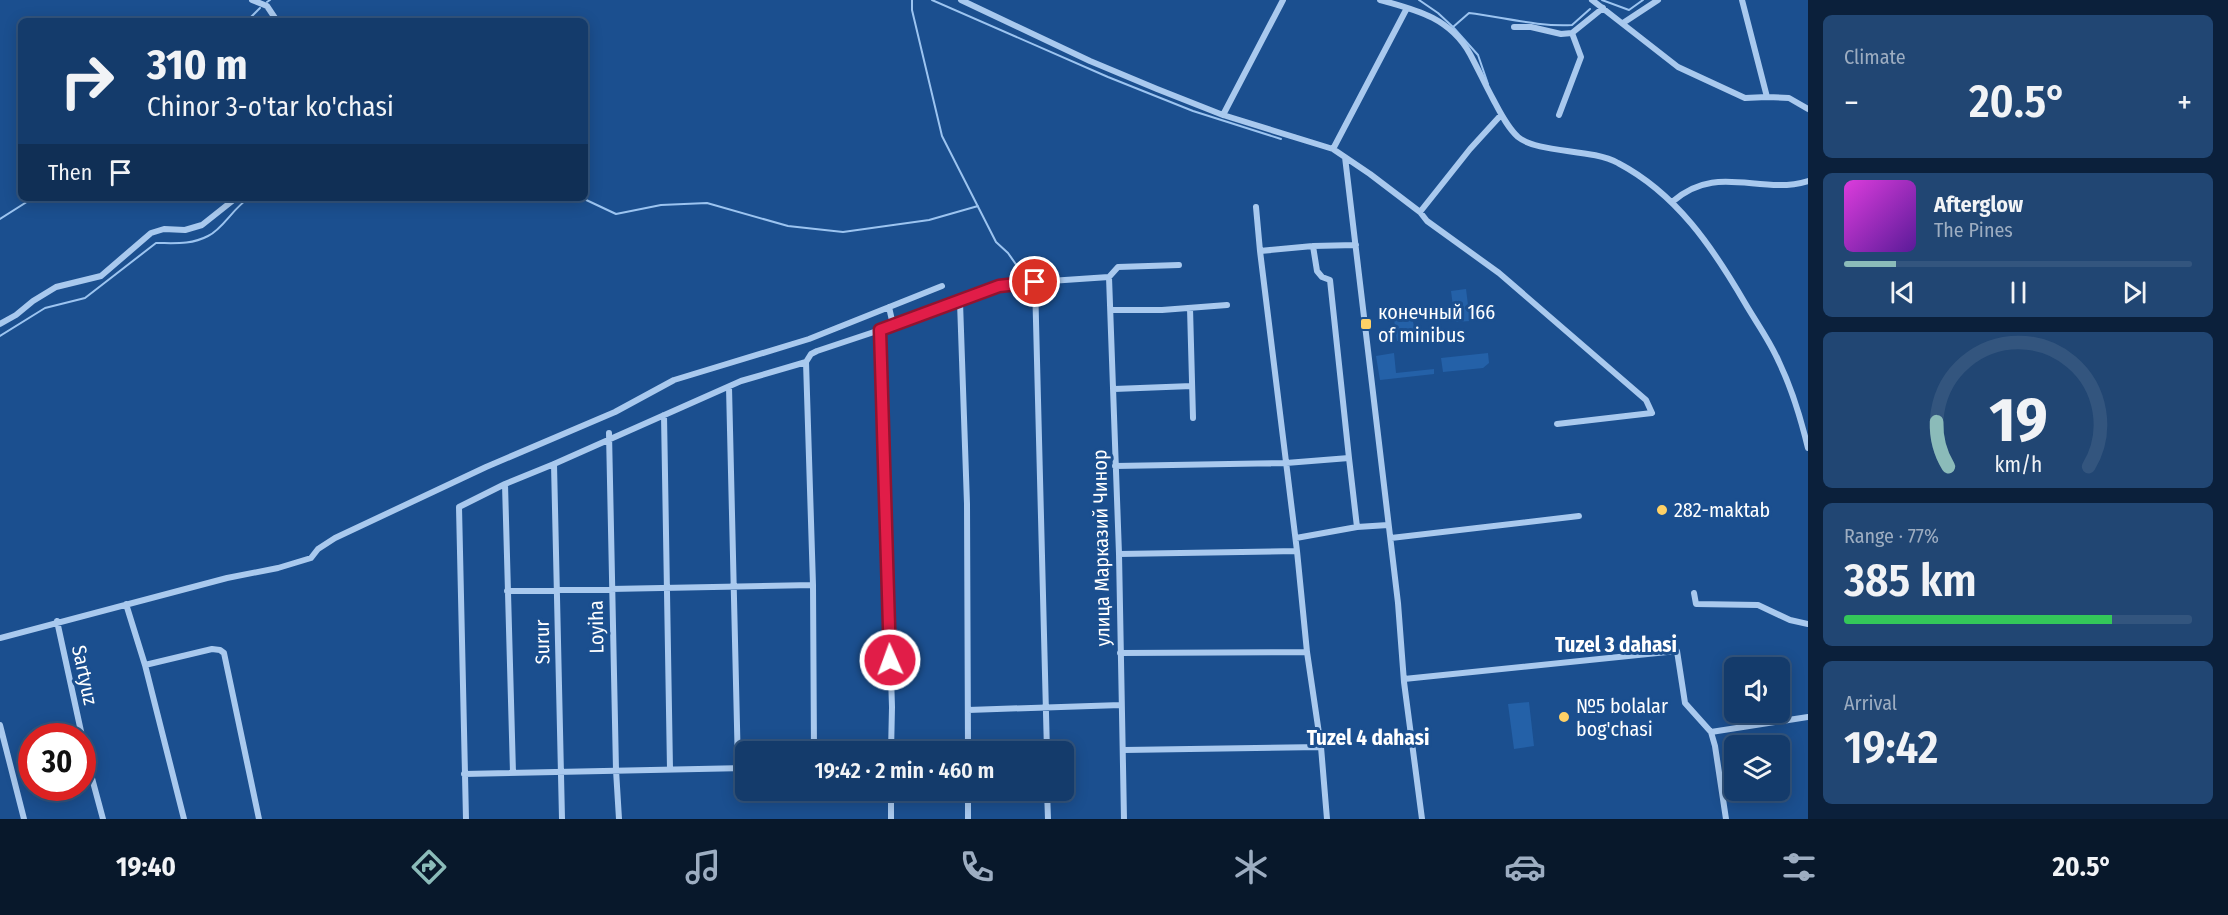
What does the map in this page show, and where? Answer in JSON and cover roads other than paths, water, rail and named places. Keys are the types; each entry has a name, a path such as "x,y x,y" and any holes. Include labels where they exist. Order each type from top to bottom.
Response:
{"street":[{"path":"252,0 267,6 275,18"},
{"path":"961,0 1090,61 1223,115 1333,149 1420,212 1427,220 1498,273 1646,400 1652,413 1557,424"},
{"path":"1223,115 1283,0"},
{"path":"1380,0 1442,22 1458,37 1471,55 1501,115 1522,140 1604,156 1635,173 1672,202 1714,251 1779,361 1808,448"},
{"path":"1592,0 1678,67 1745,98 1790,98 1808,109"},
{"path":"1623,23 1658,0"},
{"path":"1742,0 1767,97"},
{"path":"1333,149 1407,8"},
{"path":"1514,27 1531,27 1561,34 1572,33 1603,8"},
{"path":"1559,115 1581,57 1572,33"},
{"path":"1420,212 1470,148 1501,115"},
{"path":"1345,158 1422,819"},
{"path":"1672,202 1683,192 1698,184 1725,181 1780,186 1808,181"},
{"path":"0,324 56,286 101,276 151,233 164,229 185,230 201,225 232,201"},
{"path":"1256,207 1296,538 1307,652 1321,747 1327,819"},
{"path":"1260,249 1356,244"},
{"path":"1313,246 1317,271 1322,277 1330,280 1357,527"},
{"path":"814,741 813,585 806,362 811,354 999,286 1109,277 1118,267 1179,265"},
{"name":"улица Марказий Чинор","path":"1109,277 1112,310 1119,554 1124,819"},
{"path":"1035,282 1047,741"},
{"path":"0,638 57,621 227,578 271,570 311,558 318,549 335,538 486,467 615,412 674,380 809,339 942,286"},
{"path":"960,302 967,504 968,741"},
{"path":"1112,310 1190,309 1227,305"},
{"path":"889,307 893,325"},
{"path":"1190,309 1193,418"},
{"path":"880,330 891,741"},
{"path":"466,819 459,507 505,484 554,465 609,437 741,381 806,362"},
{"path":"1114,389 1192,386"},
{"path":"729,387 741,741"},
{"path":"664,415 670,769"},
{"name":"Loyiha","path":"609,437 616,770 620,819"},
{"path":"1115,466 1286,463 1349,458"},
{"name":"Surur","path":"554,465 562,819"},
{"path":"505,484 513,773"},
{"path":"1391,538 1579,516"},
{"path":"1296,538 1357,527 1388,525"},
{"path":"1119,554 1297,551"},
{"path":"507,591 813,585"},
{"path":"1694,593 1695,604 1758,605 1790,620 1808,624"},
{"path":"126,604 145,665 184,819"},
{"name":"Sartyuz","path":"57,621 78,723"},
{"path":"145,665 212,649 220,650 224,654 259,819"},
{"path":"1404,679 1677,651 1685,703 1711,732 1726,819"},
{"path":"1120,653 1307,652"},
{"path":"968,710 1121,705"},
{"path":"1711,732 1808,717"},
{"path":"0,725 24,819"},
{"path":"1124,750 1321,747"},
{"path":"464,774 735,768"},
{"path":"96,793 103,819"},
{"path":"891,801 891,819"},
{"path":"968,801 968,819"},
{"path":"1047,801 1047,819"}],"waterway":[{"path":"912,0 912,10 942,136 996,242 1008,253 1020,270"},
{"path":"932,0 1108,77 1193,111 1281,139"},
{"path":"1419,0 1453,27 1469,13 1533,23 1572,25 1590,9"},
{"path":"1602,0 1629,10 1643,0"},
{"path":"250,18 260,8"},
{"path":"1453,27 1478,55 1488,84"},
{"path":"0,219 28,201"},
{"path":"0,336 45,308 85,298 156,243 189,242 208,236 245,201"},
{"path":"588,201 616,214 661,205 707,203 788,226 843,232 929,220 978,206"}],"place":[{"name":"конечный 166 of minibus","path":"1366,324"},
{"name":"282-maktab","path":"1662,510"},
{"name":"№5 bolalar bog'chasi","path":"1564,717"}],"district":[{"name":"Tuzel 3 dahasi","path":"1616,645"},
{"name":"Tuzel 4 dahasi","path":"1368,738"}]}
